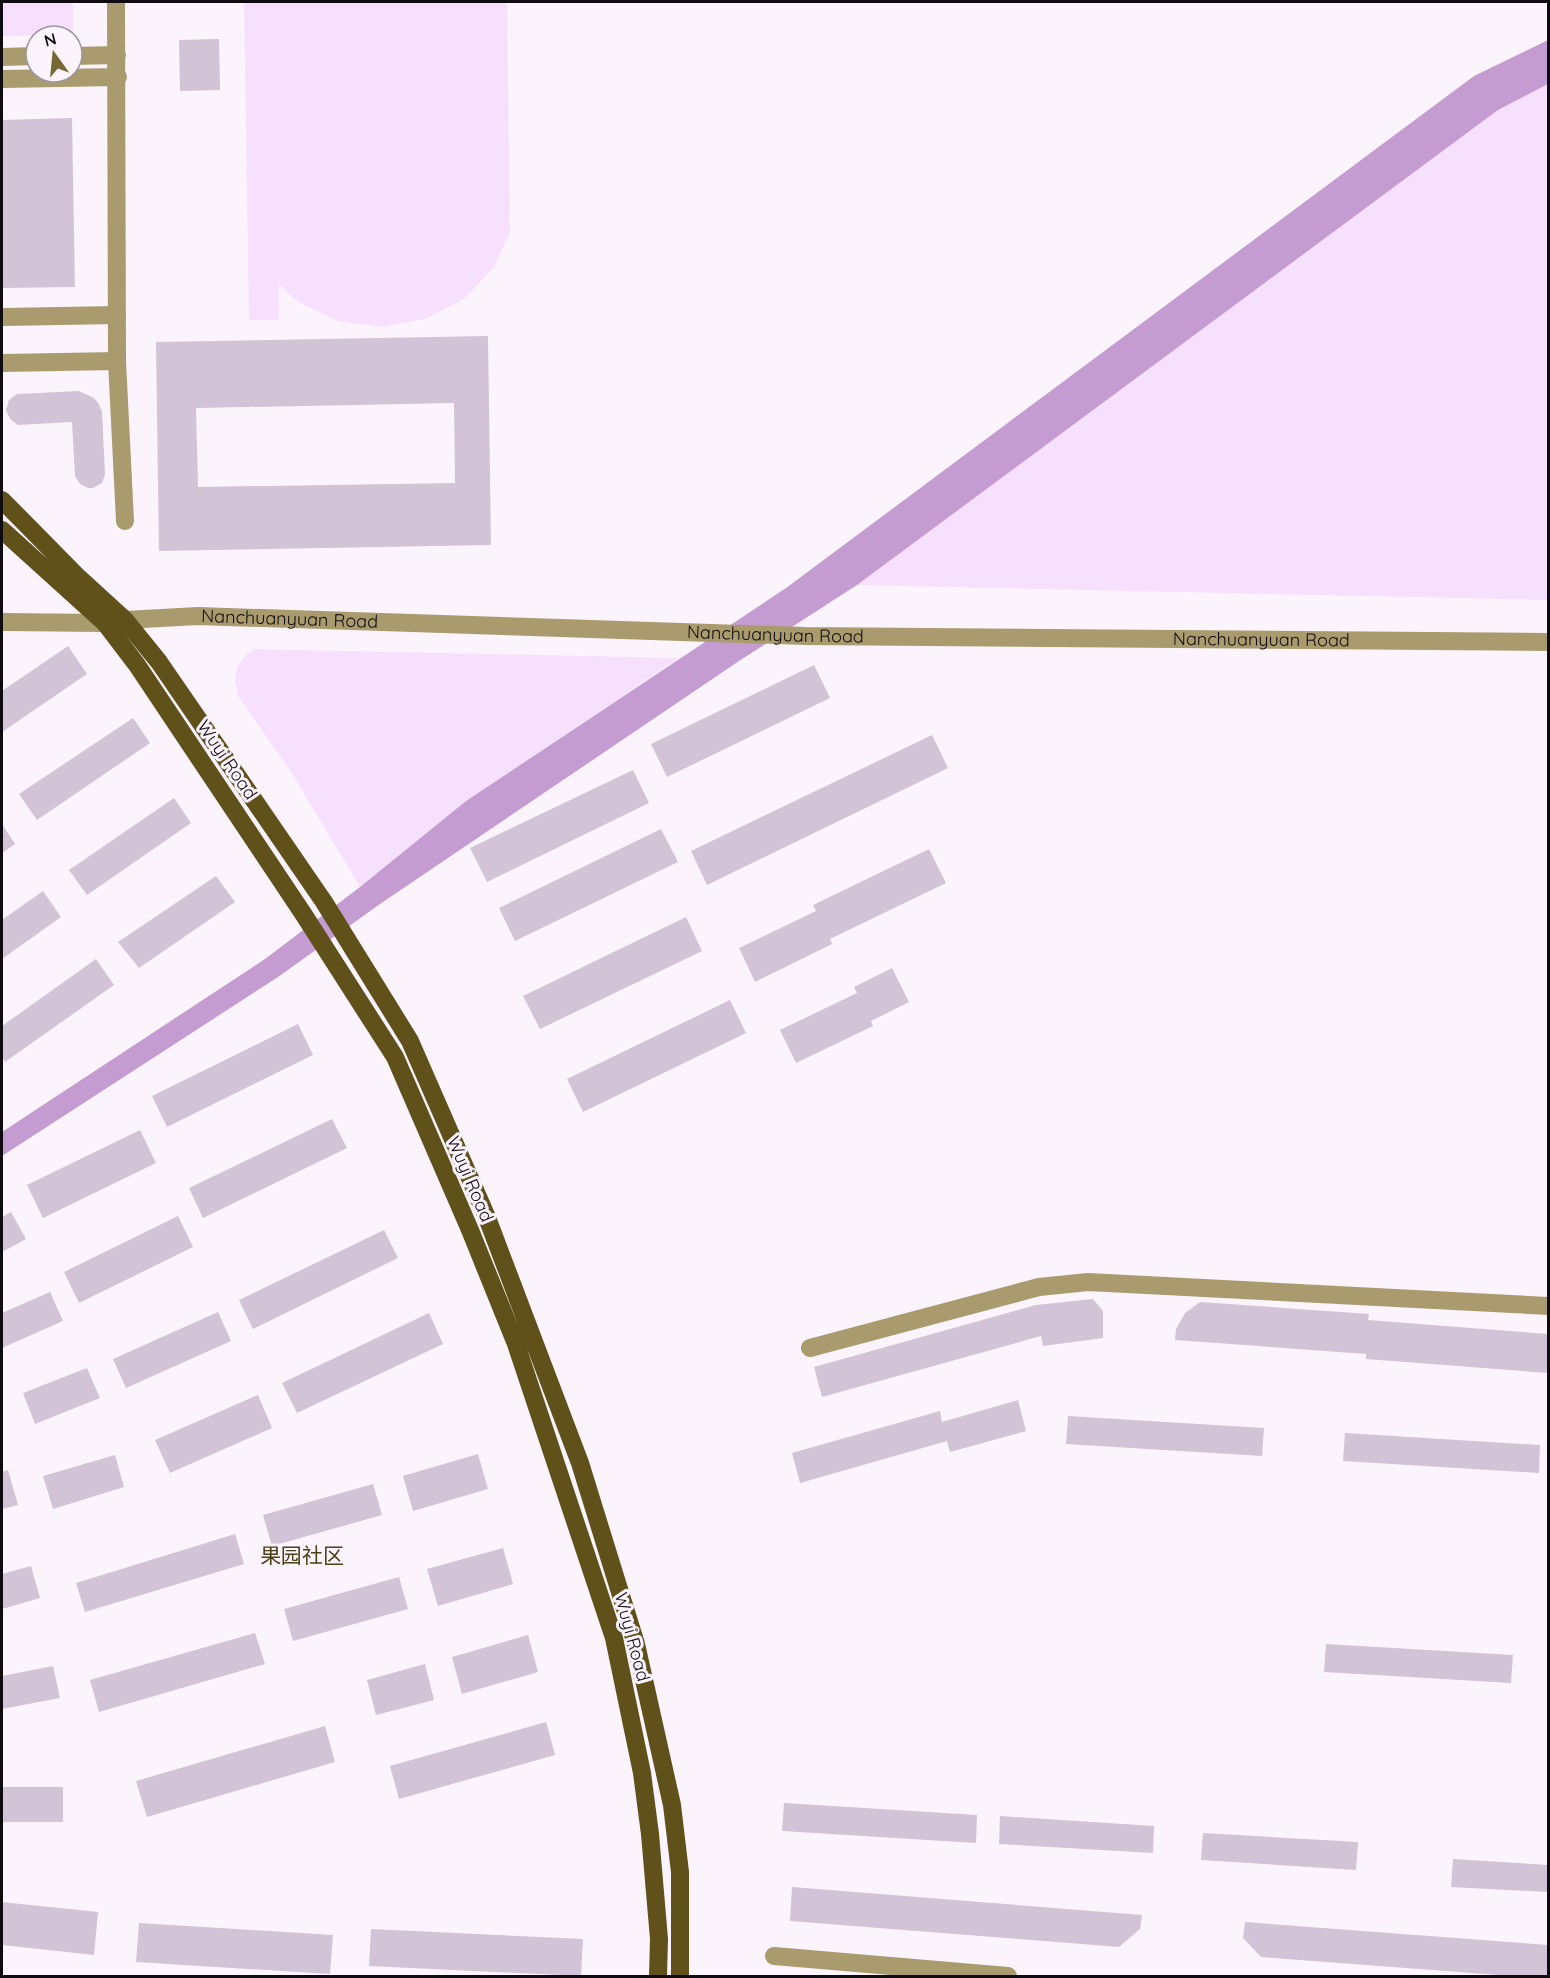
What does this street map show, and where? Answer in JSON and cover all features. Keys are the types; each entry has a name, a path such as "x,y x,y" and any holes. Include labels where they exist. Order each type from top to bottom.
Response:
{"main road":[{"name":"Wuyi Road","path":"2,500 79,578 125,620 159,662 348,938 410,1041 486,1215 580,1462 636,1644 672,1805 680,1872 680,1977"},
{"name":"Wuyi Road","path":"2,530 105,623 137,665 328,951 395,1057 470,1230 516,1344 610,1627 642,1773 659,1940 658,1977"}],"street":[{"path":"116,2 117,361 125,521"},
{"path":"84,56 117,55"},
{"path":"2,57 24,57"},
{"path":"2,79 118,77"},
{"path":"2,317 117,315"},
{"path":"2,363 117,361"},
{"name":"Nanchuanyuan Road","path":"2,622 105,623 198,616 805,636 1548,642"},
{"path":"810,1348 1039,1287 1088,1282 1548,1306"},
{"path":"774,1956 1008,1977"}],"shaded area":[{"path":"2,2 73,2 73,24 24,24 24,35 2,36"},
{"path":"244,2 507,2 510,232 494,267 464,299 425,319 382,327 338,321 298,302 279,284 279,320 249,320"},
{"path":"1548,40 1548,84 1498,110 857,585 739,661 380,904 278,977 2,1156 2,1132 265,959 360,887 466,801 786,588 1474,76"},
{"path":"1548,84 1548,600 857,585 1498,110"},
{"path":"255,649 679,658 466,801 360,887 291,772 238,696 235,680 237,667 246,655"}],"building":[{"path":"219,39 220,90 180,91 179,40"},
{"path":"72,118 75,287 2,288 2,120"},
{"path":"488,336 491,545 159,551 156,342","holes":["454,403 455,483 198,487 196,408"]},
{"path":"79,391 94,398 102,412 105,474 102,483 93,488 80,484 75,476 72,422 18,425 10,419 6,410 9,400 17,394"},
{"path":"68,646 87,674 2,732 2,691"},
{"path":"814,665 830,698 667,777 651,744"},
{"path":"133,718 150,743 37,820 19,794"},
{"path":"932,735 948,768 707,885 691,851"},
{"path":"633,770 649,803 487,882 470,848"},
{"path":"174,798 191,823 87,895 69,870"},
{"path":"2,824 15,844 2,853"},
{"path":"661,829 678,862 515,941 499,908"},
{"path":"929,849 946,883 830,939 832,944 755,982 739,948 816,911 813,905"},
{"path":"216,876 235,902 139,968 118,942"},
{"path":"43,891 61,917 2,959 2,920"},
{"path":"686,917 702,951 540,1029 523,996"},
{"path":"96,959 114,985 5,1062 2,1057 2,1026"},
{"path":"892,968 909,1002 871,1021 873,1026 796,1063 780,1030 857,993 854,987"},
{"path":"730,1000 746,1033 583,1112 567,1079"},
{"path":"298,1024 313,1055 167,1127 152,1096"},
{"path":"332,1119 347,1148 203,1218 189,1188"},
{"path":"140,1130 156,1163 43,1218 27,1185"},
{"path":"11,1212 26,1239 2,1252 2,1217"},
{"path":"178,1216 193,1247 79,1303 64,1272"},
{"path":"384,1230 398,1258 253,1329 239,1300"},
{"path":"50,1292 63,1321 2,1348 2,1313"},
{"path":"1093,1299 1103,1311 1103,1338 1043,1346 1041,1336 822,1397 814,1367 1036,1305"},
{"path":"1200,1302 1369,1314 1368,1320 1548,1334 1548,1373 1366,1359 1366,1354 1175,1340 1176,1329 1185,1313"},
{"path":"218,1312 231,1341 126,1388 113,1359"},
{"path":"429,1313 443,1344 297,1413 282,1383"},
{"path":"87,1368 100,1398 35,1424 23,1393"},
{"path":"258,1395 272,1428 170,1473 155,1440"},
{"path":"1018,1400 1026,1431 950,1452 947,1441 800,1483 792,1453 940,1411 942,1422"},
{"path":"1068,1416 1264,1428 1262,1456 1066,1444"},
{"path":"1345,1433 1540,1445 1539,1473 1343,1461"},
{"path":"478,1454 488,1489 413,1511 403,1476"},
{"path":"115,1455 124,1487 53,1509 43,1476"},
{"path":"8,1470 18,1505 2,1509 2,1472"},
{"path":"373,1484 382,1515 272,1546 263,1515"},
{"path":"235,1534 244,1564 85,1612 76,1583"},
{"path":"503,1548 513,1584 438,1606 427,1569"},
{"path":"31,1566 40,1598 2,1609 2,1574"},
{"path":"399,1577 408,1609 293,1641 284,1609"},
{"path":"255,1633 265,1664 99,1712 90,1680"},
{"path":"528,1635 538,1672 462,1694 452,1657"},
{"path":"1326,1644 1513,1655 1511,1683 1324,1672"},
{"path":"425,1664 434,1700 376,1715 367,1680"},
{"path":"53,1666 60,1698 2,1709 2,1676"},
{"path":"546,1722 555,1755 399,1799 390,1766"},
{"path":"325,1726 335,1762 147,1817 136,1781"},
{"path":"2,1787 63,1787 63,1822 2,1822"},
{"path":"784,1803 977,1815 976,1843 782,1831"},
{"path":"1000,1816 1154,1826 1153,1853 999,1844"},
{"path":"1203,1833 1358,1842 1356,1870 1201,1860"},
{"path":"1453,1859 1548,1865 1547,1892 1451,1887"},
{"path":"792,1887 1142,1915 1140,1929 1119,1947 790,1921"},
{"path":"2,1902 98,1912 94,1955 2,1945"},
{"path":"1245,1922 1548,1945 1548,1976 1512,1976 1261,1957 1243,1938"},
{"path":"139,1923 333,1935 330,1974 136,1962"},
{"path":"371,1929 583,1939 581,1976 369,1966"}],"district":[{"name":"果园社区","path":"302,1556"}]}
